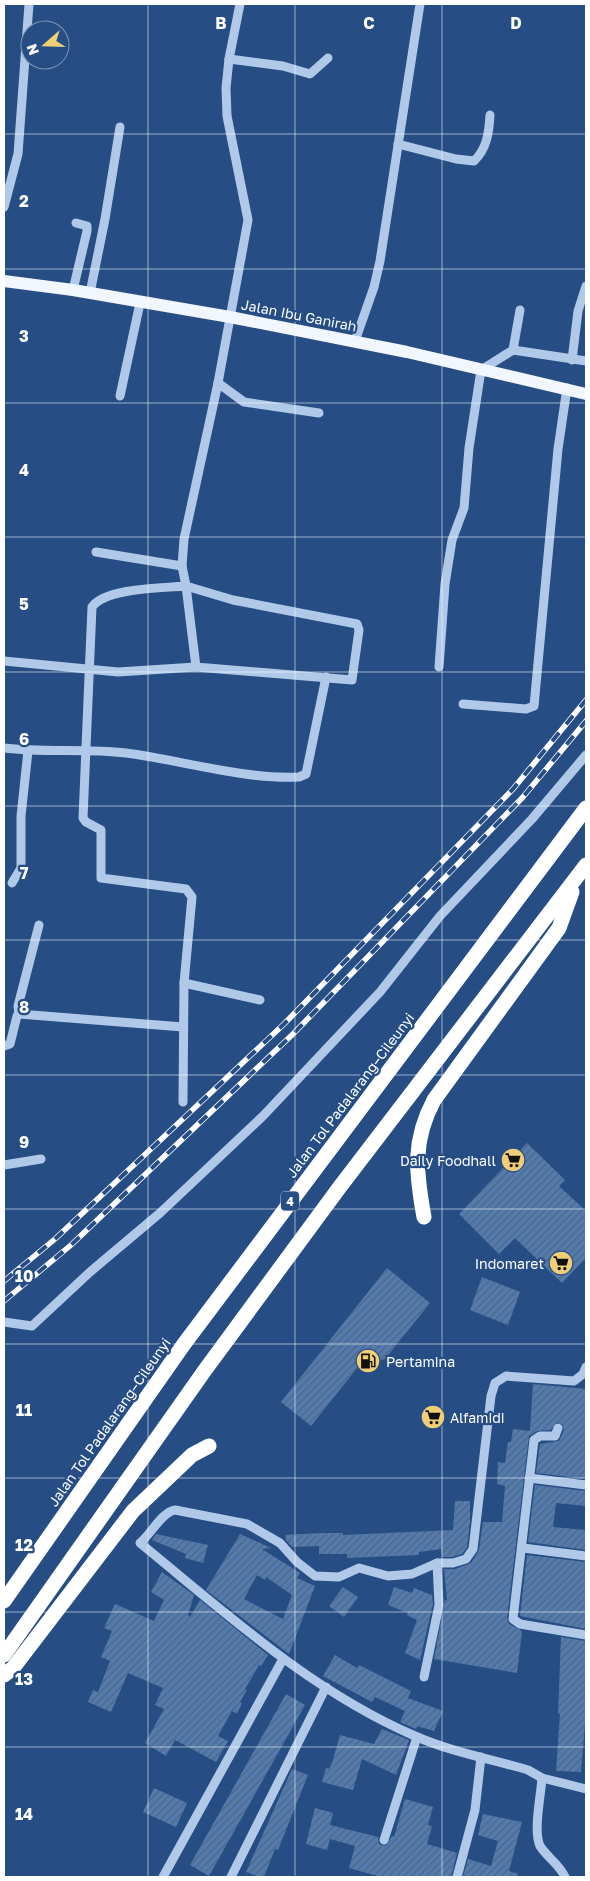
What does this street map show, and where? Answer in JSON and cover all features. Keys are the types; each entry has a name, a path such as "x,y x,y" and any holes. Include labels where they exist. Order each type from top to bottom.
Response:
{"highway":[{"name":"Jalan Tol Padalarang–Cileunyi","path":"4,1601 184,1344 586,808"},
{"path":"424,1217 417,1182 416,1153 425,1117 434,1100 559,928 582,871"},
{"name":"4","path":"4,1655 204,1370 351,1172 582,871"},
{"path":"4,1675 13,1668 133,1511 192,1455 209,1446"}],"main road":[{"name":"Jalan Ibu Ganirah","path":"4,281 73,290 355,342 567,388 586,394"}],"street":[{"path":"4,207 18,154 29,4"},
{"path":"196,667 182,566 184,539 218,383 248,220 228,116 226,88 229,59 240,4"},
{"path":"355,342 374,288 420,4"},
{"path":"229,59 282,66 310,74 328,58"},
{"path":"398,144 456,159 474,161 480,156 488,137 490,116"},
{"path":"90,294 105,219 120,127"},
{"path":"73,290 87,232 86,226 76,222"},
{"path":"572,360 578,312 586,286"},
{"path":"120,396 140,303"},
{"path":"513,350 520,310"},
{"path":"440,667 445,584 452,540 464,508 469,448 481,370 513,350 586,361"},
{"path":"218,383 244,402 319,413"},
{"path":"463,704 526,709 534,706 558,449 567,388"},
{"path":"96,552 182,566"},
{"path":"4,661 88,668 132,672 196,667 352,680 359,630 357,624 232,600 186,586 112,594 95,602 92,607 88,668 87,750 83,818 86,822 101,830 101,878 186,889 191,893 193,901 184,983 182,1027 185,1062 183,1102"},
{"path":"4,748 125,753 246,773 299,777 306,774 326,677"},
{"path":"12,883 21,868 21,816 28,750"},
{"path":"4,1322 32,1326 90,1272 160,1213 263,1116 380,992 440,916 532,819 586,755"},
{"path":"20,1014 18,1006 39,925"},
{"path":"184,983 260,1000"},
{"path":"20,1014 182,1027"},
{"path":"4,1046 10,1044 17,1016 20,1014"},
{"path":"4,1165 41,1159"},
{"path":"586,1367 583,1374 574,1381 506,1376 495,1383 491,1396 478,1514 471,1554 466,1559 453,1563 437,1564 412,1574 398,1576 388,1576 358,1568 340,1577 324,1578 316,1576 297,1562 280,1543 248,1524 196,1513 170,1511 140,1543 283,1659 368,1713 416,1737 528,1770 542,1778 586,1789"},
{"path":"558,1428 555,1436 540,1436 534,1440 513,1619 516,1623 586,1635"},
{"path":"529,1478 586,1485"},
{"path":"522,1548 586,1556"},
{"path":"424,1677 439,1605 437,1564"},
{"path":"163,1877 283,1659"},
{"path":"231,1877 326,1688"},
{"path":"384,1840 416,1737"},
{"path":"457,1877 476,1810 481,1757"},
{"path":"542,1778 537,1834 546,1854 564,1877"}],"building":[{"path":"527,1143 565,1180 559,1186 586,1211 586,1258 562,1283 515,1238 499,1254 459,1214"},
{"path":"387,1268 430,1303 385,1359 357,1368 311,1426 281,1402"},
{"path":"482,1277 520,1292 508,1325 470,1310"},
{"path":"533,1384 586,1389 586,1479 536,1473 540,1444 559,1441 564,1430 562,1424 557,1422 551,1430 537,1431 529,1436 507,1618 509,1624 522,1631 517,1673 434,1659 445,1600 447,1600 444,1569 455,1569 471,1563 479,1550 483,1522 502,1522 505,1486 497,1484 498,1462 505,1463 508,1442 511,1442 513,1429 530,1431"},
{"path":"535,1485 586,1491 586,1506 556,1503 553,1527 586,1530 586,1550 528,1542"},
{"path":"455,1501 470,1501 470,1522 467,1547 462,1554 452,1557 442,1557 441,1549 419,1552 419,1555 347,1558 347,1554 319,1554 319,1546 292,1547 286,1540 285,1535 343,1533 343,1535 453,1530"},
{"path":"156,1534 208,1545 203,1563 185,1558 186,1554 152,1540"},
{"path":"240,1534 271,1548 262,1549 300,1573 297,1578 315,1586 289,1654 206,1590","holes":["257,1575 265,1580 266,1577 292,1595 283,1619 244,1599"]},
{"path":"527,1555 586,1562 586,1629 520,1616"},
{"path":"162,1572 194,1595 188,1615 190,1617 200,1600 268,1655 261,1666 259,1665 245,1689 247,1690 240,1702 242,1703 237,1714 232,1711 218,1736 228,1741 216,1762 175,1740 166,1756 145,1743 164,1709 155,1705 163,1688 128,1673 111,1712 88,1702 93,1690 98,1692 110,1661 101,1657 112,1631 104,1628 115,1604 154,1621 164,1600 151,1592"},
{"path":"343,1587 358,1597 344,1617 329,1606"},
{"path":"394,1587 412,1593 414,1588 432,1595 433,1604 420,1660 405,1653 417,1620 407,1615 408,1613 388,1605"},
{"path":"561,1637 586,1641 586,1713 581,1772 556,1771 560,1714 558,1714"},
{"path":"335,1655 357,1668 359,1665 411,1691 408,1698 443,1711 434,1731 417,1726 416,1729 400,1722 405,1711 375,1697 372,1702 323,1676"},
{"path":"286,1694 305,1705 209,1876 190,1865"},
{"path":"382,1729 409,1740 396,1775 362,1759 353,1790 322,1782 326,1768 329,1769 332,1763 340,1735 374,1744"},
{"path":"292,1769 308,1775 278,1850 275,1849 264,1877 259,1877 246,1872"},
{"path":"154,1788 187,1803 176,1827 143,1812"},
{"path":"405,1799 433,1807 428,1825 432,1826 427,1844 457,1853 451,1877 381,1877 349,1868 355,1846 330,1839 327,1850 306,1844 315,1808 333,1813 330,1825 378,1837 379,1844 386,1846 392,1836 394,1837"},
{"path":"483,1814 522,1822 509,1871 518,1874 517,1877 463,1877 468,1859 491,1866 498,1841 478,1835"}],"railway":[{"path":"4,1281 55,1239 284,1024 513,789 586,700"},
{"path":"4,1301 71,1245 293,1034 523,797 586,721"}],"place":[{"name":"Daily Foodhall","path":"513,1160"},
{"name":"Indomaret","path":"561,1263"},
{"name":"Pertamina","path":"368,1361"},
{"name":"Alfamidi","path":"433,1417"}]}
